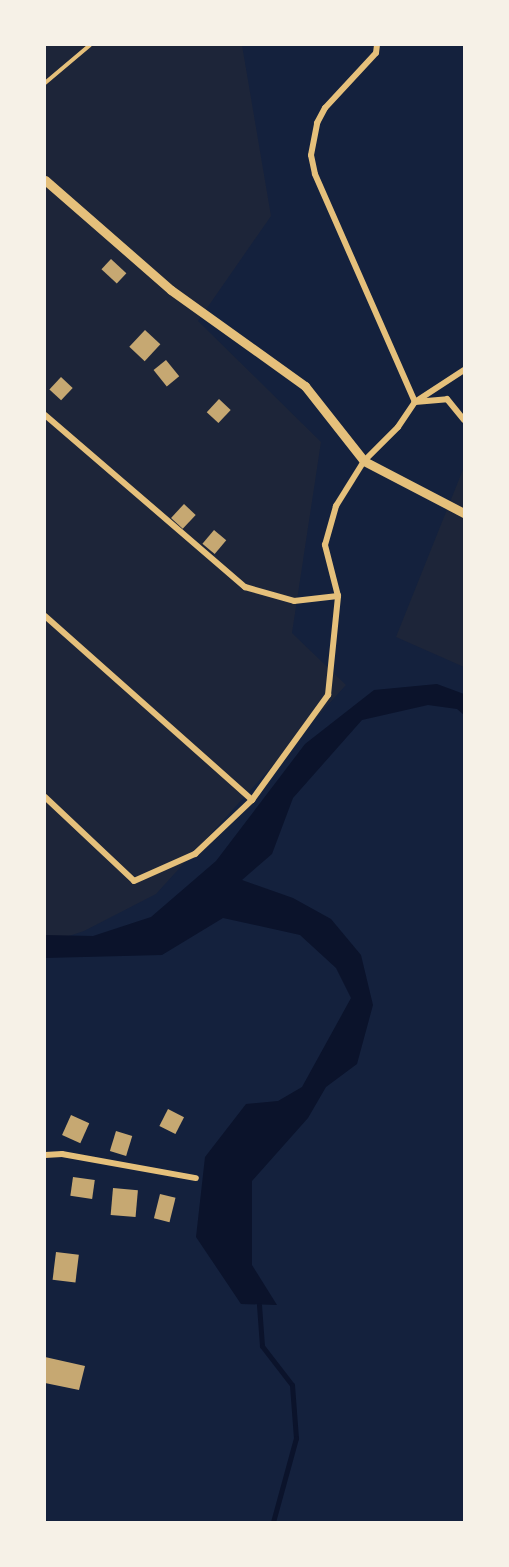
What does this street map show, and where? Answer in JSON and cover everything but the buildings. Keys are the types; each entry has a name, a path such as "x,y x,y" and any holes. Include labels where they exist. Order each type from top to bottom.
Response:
{"street":[{"path":"377,45 376,53 325,108 317,123 311,155 315,174 415,402"},
{"path":"45,180 171,290 305,386 364,461 464,513"},
{"path":"45,798 134,880 195,854 252,800 328,695 338,596 325,545 336,506 364,461 398,427 415,402 464,370"},
{"path":"415,402 447,399 464,420"},
{"path":"45,415 245,587 294,601 338,596"},
{"path":"45,616 252,800"},
{"path":"45,1155 62,1154 196,1178"}],"lane":[{"path":"45,83 90,45"}],"shaded area":[{"path":"45,45 242,45 271,216 198,321 321,442 292,633 346,685 156,894 84,931 54,941 45,935"},
{"path":"464,467 464,667 396,637"},
{"path":"437,684 464,694 464,715 457,709 428,705 362,720 293,798 272,854 242,880 293,898 331,919 361,955 373,1005 357,1064 326,1087 308,1118 252,1181 252,1265 277,1305 241,1304 196,1237 205,1157 246,1104 278,1101 302,1087 351,998 336,968 300,935 223,918 162,955 45,958 45,935 93,936 151,917 216,861 305,744 374,690"}],"waterway":[{"path":"259,1305 262,1346 292,1385 296,1438 273,1522"}]}
